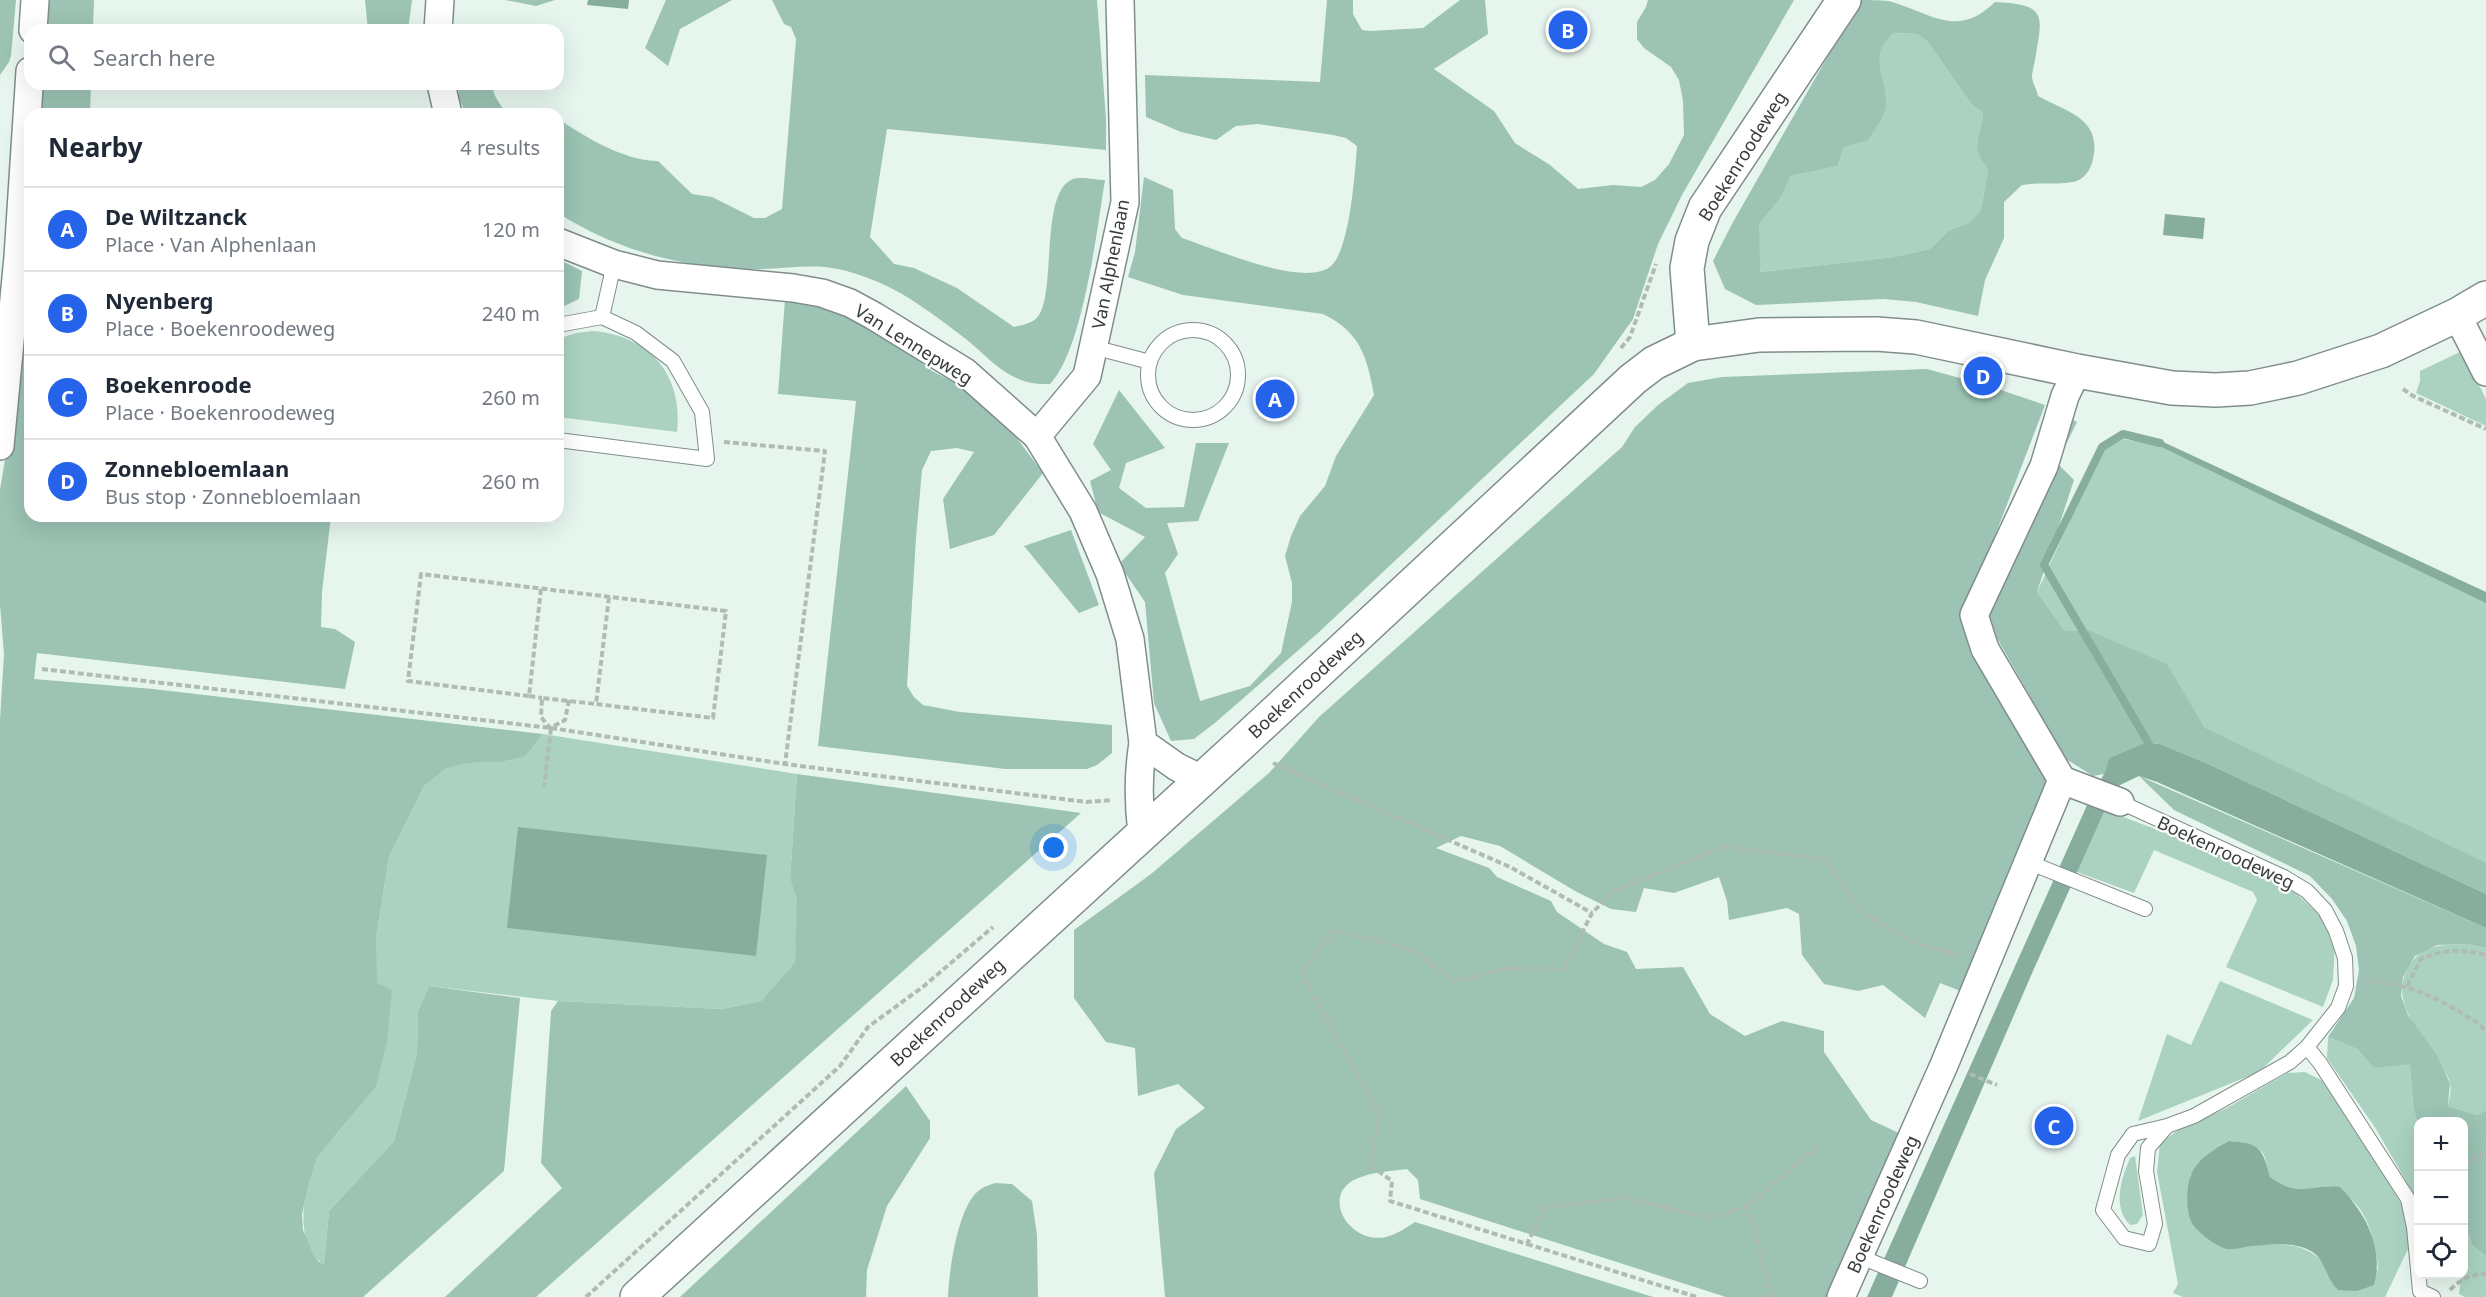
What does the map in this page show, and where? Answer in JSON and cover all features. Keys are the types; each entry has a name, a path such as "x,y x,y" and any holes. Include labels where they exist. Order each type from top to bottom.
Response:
{"main road":[{"name":"Boekenroodeweg","path":"637,1297 1202,779 1633,379 1654,363 1693,344 1687,268 1692,241 1706,208 1844,0"},
{"path":"1693,344 1759,335 1876,334 1916,337 2076,371 2172,388 2216,390 2250,388 2298,378 2381,351 2457,315 2486,297"}],"street":[{"path":"33,24 35,0"},
{"path":"439,24 441,0"},
{"name":"Van Alphenlaan","path":"1037,436 1087,376 1125,202 1120,0"},
{"path":"28,108 29,90"},
{"path":"442,90 447,108"},
{"path":"0,446 18,257 24,164"},
{"name":"Van Lennepweg","path":"564,244 614,264 657,275 792,288 822,293 850,303 965,372 1037,436 1083,511 1110,574 1130,639 1143,743 1138,797 1142,833"},
{"path":"2457,315 2486,372"},
{"path":"2062,780 1985,649 1974,615 2044,466 2065,396 2076,371"},
{"path":"1143,743 1177,766 1202,779"},
{"name":"Boekenroodeweg","path":"1841,1297 1867,1259 1986,963 2037,865 2062,780 2120,802"}],"lane":[{"path":"602,317 614,264"},
{"path":"564,324 602,317 636,333 673,361 702,412 707,459 564,441"},
{"path":"1194,330 1221,339 1231,350 1237,364 1238,378 1227,405 1215,414 1201,419 1178,417 1160,405 1152,392 1148,377 1150,362 1156,349 1167,338 1180,332 1194,330"},
{"path":"1093,347 1150,362"},
{"name":"Boekenroodeweg","path":"2120,802 2284,876 2307,891 2325,910 2336,931 2345,958 2346,987 2338,1008 2307,1047 2290,1062 2204,1111 2167,1126 2133,1134 2118,1155 2103,1210 2124,1238 2149,1244 2155,1224 2146,1171 2148,1148 2167,1126"},
{"path":"2037,865 2086,883 2145,909"},
{"path":"2307,1047 2320,1063 2408,1199 2414,1227 2420,1291 2433,1297"},
{"path":"1867,1259 1914,1279"}],"path":[{"path":"1630,337 1656,264"},
{"path":"2403,389 2413,396 2486,429"},
{"path":"705,440 825,451 785,764"},
{"path":"421,574 541,589 726,611 713,718 408,681 421,574"},
{"path":"529,696 541,589"},
{"path":"596,704 609,597"},
{"path":"42,669 550,728 785,764 1086,802"},
{"path":"542,698 541,717 550,728 544,787"},
{"path":"550,728 565,720 569,700"},
{"path":"1273,763 1510,867 1592,913"},
{"path":"1697,1297 1390,1202 1392,1181 1370,1165 1380,1116 1301,973 1335,930 1412,950 1454,981 1504,969 1564,969 1592,913 1614,891 1724,847 1824,859 1863,913 1917,944 1986,963"},
{"name":"Boekenroodeweg","path":"586,1297 840,1066 868,1027 924,986 995,925"},
{"path":"2407,987 2421,959 2440,951 2468,951 2486,955"},
{"path":"2346,980 2390,983 2407,987 2432,997 2478,1023 2486,1031"},
{"path":"1966,1073 1997,1085"},
{"path":"1527,1244 1545,1208 1625,1198 1709,1218 1748,1206 1816,1147"},
{"path":"2468,1163 2486,1152"},
{"path":"1748,1206 1772,1297"},
{"path":"2443,1297 2460,1280 2473,1274 2486,1274"}],"shaded area":[{"path":"0,0 16,0 11,56 0,75"},
{"path":"44,0 94,0 93,24 42,24"},
{"path":"365,0 412,0 409,24 367,24"},
{"path":"505,0 555,0 536,6"},
{"path":"588,0 629,0 628,9 587,5"},
{"path":"666,0 732,0 680,29 668,66 645,48"},
{"path":"772,0 1097,0 1106,119 1106,150 887,129 870,237 894,264 914,268 957,288 1014,327 1037,318 1044,302 1052,220 1056,202 1063,187 1076,178 1105,180 1093,257 1080,317 1062,367 1050,384 1023,381 1012,376 922,306 889,287 859,275 825,267 748,269 697,265 625,246 602,237 564,217 564,122 594,141 620,153 658,161 692,194 712,197 754,218 765,218 782,209 796,39 791,27 784,24"},
{"path":"1327,0 1353,0 1353,14 1362,30 1370,31 1423,28 1460,0 1485,0 1488,34 1434,69 1494,111 1515,143 1550,165 1578,189 1613,185 1641,187 1655,180 1669,164 1684,135 1683,101 1679,80 1671,67 1644,48 1637,39 1637,22 1648,0 1794,0 1682,195 1658,244 1633,319 1594,374 1318,633 1216,722 1194,739 1171,741 1154,703 1145,602 1119,564 1145,537 1098,512 1090,481 1111,470 1093,444 1119,390 1165,448 1126,463 1119,488 1146,508 1184,507 1196,443 1229,443 1198,521 1167,523 1178,554 1165,573 1200,701 1250,686 1281,653 1292,602 1292,583 1285,556 1291,536 1300,516 1325,486 1336,456 1374,395 1365,357 1354,337 1336,321 1323,314 1183,295 1128,277 1135,252 1144,177 1173,190 1175,229 1182,238 1281,270 1301,273 1318,272 1331,266 1343,244 1347,227 1356,158 1357,146 1346,138 1333,135 1258,124 1236,126 1216,140 1181,132 1146,117 1145,75 1320,82"},
{"path":"1860,0 1888,1 1943,20 1955,21 1968,19 1981,13 1995,2 2012,3 2033,9 2040,22 2032,78 2038,96 2081,119 2093,136 2092,163 2083,177 2067,183 2022,185 2004,202 2004,238 1985,280 1978,316 1916,302 1884,299 1756,305 1725,289 1713,261","holes":["1894,33 1917,34 1927,41 1972,105 1983,113 1977,149 1988,170 1981,210 1970,222 1948,231 1930,249 1894,257 1760,272 1759,224 1780,199 1791,176 1837,166 1844,147 1868,140 1880,122 1886,107 1879,65 1881,49"]},
{"path":"1894,33 1917,34 1927,41 1972,105 1983,113 1977,149 1988,170 1981,210 1970,222 1948,231 1930,249 1894,257 1759,272 1759,224 1780,199 1791,176 1836,166 1844,147 1886,103 1880,75 1879,54 1882,43"},
{"path":"39,90 91,90 90,108 38,108"},
{"path":"458,90 493,90 502,108 463,108"},
{"path":"2165,214 2205,218 2203,239 2163,235"},
{"path":"564,262 582,271 579,299 564,306"},
{"path":"24,276 24,522 330,522 322,592 321,627 335,629 355,642 345,689 37,653 34,679 153,689 543,734 525,757 446,768 424,786 389,857 376,938 377,983 392,990 387,1041 376,1087 317,1157 309,1182 302,1214 303,1230 318,1261 324,1264 329,1211 394,1141 417,1053 418,1011 429,986 520,998 504,1171 363,1297 0,1297 0,720 4,654 0,605 0,490 9,435"},
{"path":"785,299 845,314 862,326 896,343 932,371 973,392 1004,421 1043,473 994,535 950,549 943,499 974,452 957,448 931,451 922,470 907,686 923,705 960,712 1112,725 1112,753 1097,765 1087,769 1005,769 818,746 856,401 778,394"},
{"path":"593,331 613,334 646,350 659,362 668,376 674,393 677,432 564,418 564,337"},
{"path":"2462,351 2486,399 2486,426 2416,393 2420,371"},
{"path":"1927,369 2045,405 1967,609 2045,768 2047,796 1963,992 1940,983 1925,1018 1883,985 1858,991 1824,984 1802,955 1799,914 1787,908 1729,920 1727,901 1719,877 1674,893 1644,888 1636,912 1611,909 1575,891 1500,846 1461,836 1436,848 1489,868 1497,877 1551,901 1557,912 1604,944 1627,952 1636,969 1683,967 1710,1014 1745,1036 1782,1021 1824,1031 1824,1052 1871,1120 1903,1135 1827,1297 1726,1297 1420,1199 1418,1180 1407,1169 1368,1175 1345,1186 1340,1196 1340,1206 1351,1226 1361,1234 1386,1237 1398,1233 1415,1222 1653,1297 1165,1297 1154,1173 1176,1129 1205,1108 1178,1084 1138,1096 1135,1048 1106,1042 1074,998 1074,930 1151,874 1269,773 1319,717 1622,447 1635,427 1658,405 1688,383 1722,377"},
{"path":"2056,410 2077,422 2057,463 2074,480 2037,592 2065,631 2090,631 2167,664 2204,727 2486,863 2486,894 2206,763 2160,744 2144,743 2109,758 2104,774 2093,776 2066,759 1982,612"},
{"path":"2122,439 2155,444 2486,600 2486,864 2204,727 2065,631 2037,592 2103,450 2112,442"},
{"path":"2159,440 2486,592 2486,603 2155,444"},
{"path":"1071,530 1099,605 1079,613 1024,546"},
{"path":"543,734 797,774 790,879 798,898 795,962 761,1001 722,1009 558,1001 429,986 418,1011 417,1053 394,1141 329,1211 324,1264 314,1256 308,1244 304,1230 305,1199 318,1155 376,1087 376,938 389,857 424,786 446,767 469,763 501,762 525,757"},
{"path":"2144,743 2160,744 2206,763 2486,894 2486,928 2157,782 2139,776 2120,785 2105,810 2033,971 1892,1297 1867,1297 2088,803 2104,774 2109,758"},
{"path":"797,774 1081,813 536,1297 445,1297 562,1188 541,1163 551,1011 558,1001 722,1009 761,1001 795,962 797,898 790,879"},
{"path":"2139,776 2486,928 2486,948 2468,944 2437,945 2415,956 2403,977 2401,996 2408,1015 2436,1054 2450,1083 2448,1106 2477,1115 2486,1110 2486,1256 2472,1245 2468,1233 2468,1117 2416,1117 2410,1064 2374,1068 2357,1049 2328,1037 2354,998 2359,970 2356,946 2347,921 2332,899 2310,876 2174,810"},
{"path":"2105,810 2242,862 2288,885 2320,916 2335,946 2333,980 2323,1007 2226,967 2257,900 2253,892 2154,850 2134,893 2077,872"},
{"path":"518,827 767,855 756,956 507,928"},
{"path":"2468,944 2486,948 2486,1110 2477,1115 2448,1106 2451,1089 2449,1080 2412,1021 2403,995 2403,982 2408,968 2420,954 2434,947"},
{"path":"2220,981 2313,1020 2259,1072 2138,1121 2167,1034 2191,1045"},
{"path":"2328,1037 2357,1049 2374,1068 2410,1063 2416,1117 2414,1117 2414,1195 2376,1129 2327,1058"},
{"path":"2305,1072 2323,1081 2355,1131 2366,1143 2404,1209 2409,1229 2408,1249 2385,1297 2183,1297 2173,1293 2178,1284 2157,1172 2160,1143 2180,1129 2227,1108 2287,1073","holes":["2227,1141 2246,1143 2259,1149 2265,1157 2269,1175 2280,1185 2296,1190 2329,1186 2352,1200 2360,1209 2368,1225 2374,1243 2378,1270 2323,1263 2314,1254 2291,1245 2278,1244 2227,1249 2190,1176 2198,1163"]},
{"path":"906,1086 930,1121 930,1138 887,1206 867,1270 866,1297 680,1297"},
{"path":"2228,1141 2247,1143 2258,1148 2265,1159 2270,1177 2280,1184 2297,1189 2340,1187 2358,1208 2370,1232 2377,1257 2374,1285 2357,1291 2338,1290 2319,1258 2309,1250 2294,1245 2278,1244 2227,1249 2212,1242 2196,1229 2189,1216 2187,1205 2191,1175 2202,1160"},
{"path":"2135,1156 2143,1215 2137,1224 2130,1225 2121,1210 2120,1193 2130,1158"},
{"path":"995,1183 1012,1184 1032,1201 1037,1235 1038,1297 948,1297 956,1238 966,1208 981,1189"},
{"path":"2468,1233 2472,1245 2486,1256 2486,1297 2465,1297 2459,1294 2461,1279 2468,1279"}],"waterway":[{"path":"2149,744 2044,565 2102,447 2123,434 2160,443"}],"place":[{"name":"Nyenberg","path":"1568,30"},
{"name":"Zonnebloemlaan","path":"1983,376"},
{"name":"De Wiltzanck","path":"1275,399"},
{"name":"Boekenroode","path":"2054,1126"}]}
